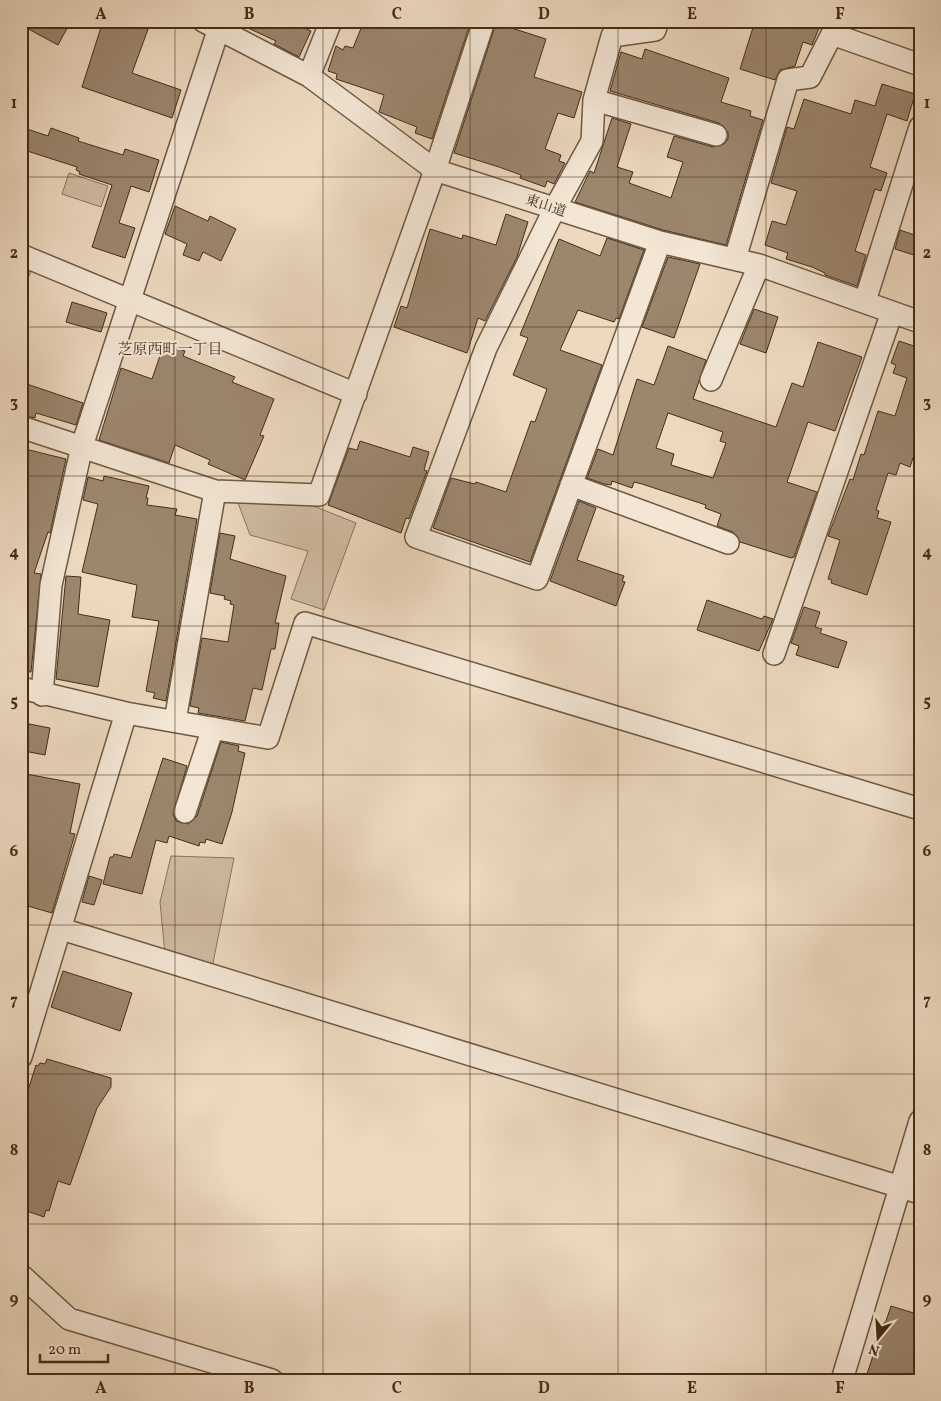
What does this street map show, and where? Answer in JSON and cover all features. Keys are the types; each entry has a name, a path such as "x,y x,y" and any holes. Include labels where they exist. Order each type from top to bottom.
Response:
{"street":[{"path":"309,76 331,21"},
{"path":"21,426 215,491 318,495 356,394 435,170 484,21"},
{"path":"658,21 655,30 612,36 594,100 592,141 555,208 486,348 416,537 536,579 660,242"},
{"path":"42,694 51,585 82,446 210,26"},
{"name":"東山道","path":"210,26 309,76 435,170 660,242 759,265 920,322"},
{"path":"735,259 788,80 810,77 834,28 920,65"},
{"path":"594,100 716,135"},
{"path":"865,301 920,128"},
{"path":"21,255 356,394"},
{"path":"711,380 759,265"},
{"path":"774,654 892,312"},
{"path":"571,485 728,543"},
{"path":"175,721 215,491"},
{"path":"21,688 126,713 268,738 305,623 920,809"},
{"path":"21,1057 126,713"},
{"path":"185,812 212,728"},
{"path":"68,931 910,1190"},
{"path":"842,1380 910,1190 920,1121"},
{"path":"21,1275 69,1318 272,1380"}],"shaded area":[{"path":"69,173 108,186 101,207 62,194"},
{"path":"21,267 31,271 26,283 21,281"},
{"path":"237,500 311,505 356,523 324,610 291,599 308,551 250,535"},
{"path":"171,856 234,858 212,968 165,954 160,902"}],"building":[{"path":"21,21 71,21 58,45 21,25"},
{"path":"103,21 151,21 132,73 181,90 172,118 82,87"},
{"path":"233,21 291,21 311,31 299,57 274,44 276,41"},
{"path":"364,21 471,21 432,139 415,133 417,127 379,112 384,95 336,79 337,74 328,71 336,46 343,50 345,46 353,48"},
{"path":"755,21 822,21 812,45 803,42 795,66 780,70 775,80 740,69"},
{"path":"496,23 546,39 534,77 582,92 574,118 558,113 545,149 561,155 559,161 565,163 554,184 547,181 545,187 520,178 521,175 454,153"},
{"path":"645,49 729,78 721,102 751,111 750,116 763,120 726,245 663,230 575,202 590,171 594,173 612,118 631,124 617,167 633,172 629,183 671,198 683,162 667,157 674,136 713,147 724,144 728,139 728,132 719,123 610,91 621,52 642,59"},
{"path":"882,84 915,94 907,121 887,114 870,167 887,173 881,191 875,189 855,251 866,255 857,286 825,275 825,273 812,267 786,259 788,253 765,245 772,221 786,225 797,191 771,183 787,127 794,129 804,99 851,114 855,100 875,106"},
{"path":"21,127 48,136 51,128 79,138 78,141 123,155 125,149 159,160 149,192 131,186 119,223 135,228 125,258 92,247 112,185 79,174 80,172 76,170 77,167 21,149"},
{"path":"175,206 208,221 210,216 236,229 221,261 203,252 199,261 183,255 187,244 165,234"},
{"path":"506,214 528,222 517,257 485,321 478,318 467,353 394,327 401,306 407,308 430,229 462,239 463,235 496,245"},
{"path":"900,230 920,237 920,257 895,249"},
{"path":"607,238 644,250 619,319 616,318 614,322 578,310 560,350 602,365 530,562 433,528 451,478 475,484 476,482 506,492 531,421 535,422 547,389 513,375 528,338 520,335 559,239 600,256"},
{"path":"668,257 700,264 674,338 642,327"},
{"path":"72,302 107,313 101,332 66,322"},
{"path":"754,309 778,317 766,353 740,344"},
{"path":"899,341 920,348 920,437 910,467 900,463 896,475 888,473 876,510 879,511 877,518 891,522 867,595 831,583 832,580 828,579 840,540 828,536 850,479 853,480 861,454 864,455 878,411 895,416 907,378 893,373 896,365 891,363"},
{"path":"818,342 862,357 835,431 808,422 787,482 817,492 794,557 791,558 740,542 733,532 717,526 721,514 705,508 706,505 634,482 632,488 612,481 611,485 587,478 598,449 613,455 637,379 654,385 668,346 706,360 693,399 776,427 792,383 803,387","holes":["668,413 723,432 720,441 726,443 713,478 671,465 674,454 656,448"]},
{"path":"164,344 185,351 183,356 235,377 232,382 274,399 260,435 264,436 245,480 208,464 210,460 175,445 169,463 99,440 121,368 152,379"},
{"path":"21,382 83,403 76,425 36,413 35,418 21,415"},
{"path":"360,441 410,457 413,447 429,452 424,470 427,471 409,519 406,518 401,533 328,505 349,448 357,450"},
{"path":"21,448 66,459 50,533 48,532 34,573 41,574 31,672 21,671"},
{"path":"104,476 149,486 146,498 148,498 147,505 177,509 175,515 197,519 166,701 153,698 155,693 146,691 159,621 132,617 137,585 82,572 98,504 83,500 88,477 103,481"},
{"path":"579,501 596,508 577,560 624,576 622,581 625,582 616,606 550,581"},
{"path":"220,533 235,536 230,559 286,576 275,623 279,623 275,649 271,649 262,690 253,688 245,721 198,713 199,708 190,706 202,638 228,642 234,605 230,604 231,601 224,599 225,596 210,593"},
{"path":"66,576 81,577 78,614 110,620 98,687 56,679"},
{"path":"707,600 762,619 764,616 773,619 759,651 697,630"},
{"path":"804,607 820,612 815,627 822,629 820,633 847,642 838,668 796,655 799,646 791,643"},
{"path":"29,724 50,728 45,755 24,751"},
{"path":"221,742 239,746 238,751 245,753 232,812 222,844 206,839 205,843 200,842 199,846 169,836 167,843 156,840 142,894 103,884 110,857 113,857 114,854 131,858 163,758 187,766 173,814 176,821 188,824 197,816"},
{"path":"26,774 80,784 70,833 75,834 52,913 21,904 21,799"},
{"path":"89,876 102,880 94,905 82,902"},
{"path":"63,971 132,993 120,1031 51,1007"},
{"path":"47,1059 111,1078 111,1087 97,1108 70,1185 58,1181 49,1211 46,1210 44,1217 21,1209 21,1153 29,1133 21,1130 21,1099 25,1100 36,1065 38,1066 40,1063 45,1064"},
{"path":"891,1306 920,1315 920,1380 865,1380 872,1359 877,1332 886,1321"}],"district":[{"name":"芝原西町一丁目","path":"170,349"}]}
